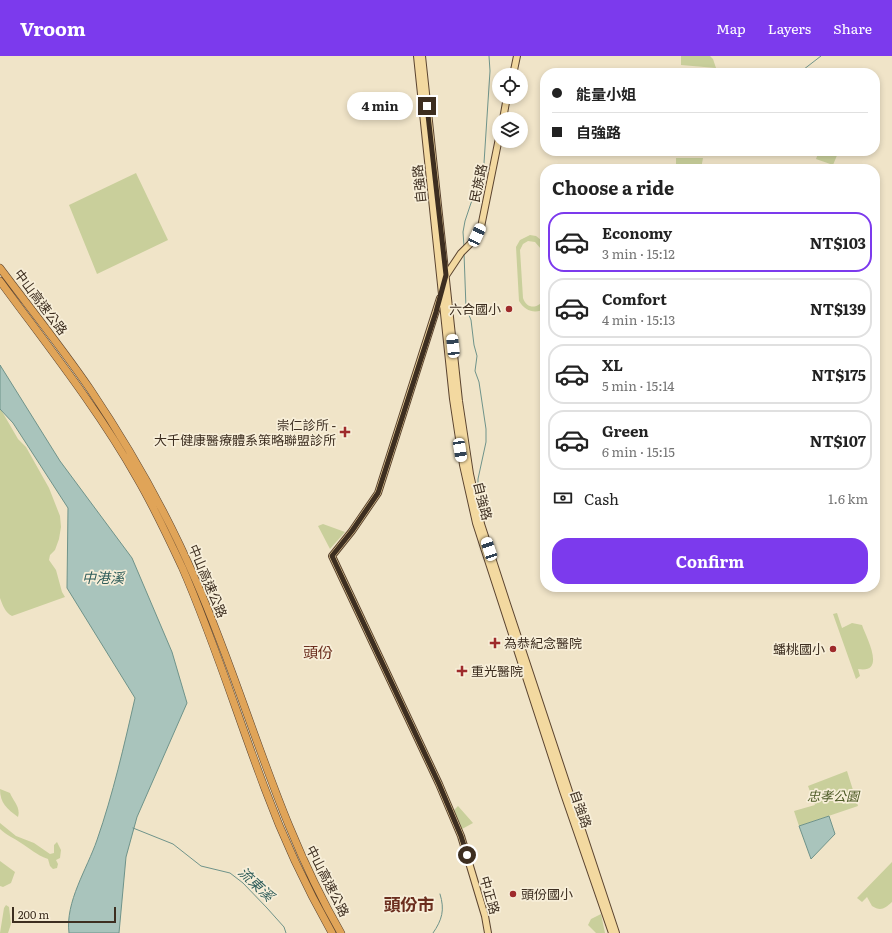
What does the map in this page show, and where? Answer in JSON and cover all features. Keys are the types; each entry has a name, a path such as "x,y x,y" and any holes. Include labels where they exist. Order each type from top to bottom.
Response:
{"highway":[{"name":"中山高速公路","path":"0,268 90,389 159,502 188,562 208,610 279,804 311,876 341,933"},
{"name":"中山高速公路","path":"0,281 95,411 138,478 165,532 206,624 272,808 304,880 332,933"}],"main road":[{"name":"自強路","path":"417,56 421,67"},
{"name":"自強路","path":"422,56 421,67 442,293 453,399 463,465 476,523 495,574 616,933"},
{"path":"514,68 517,56"},
{"name":"民族路","path":"332,556 352,531 378,493 442,293 446,275 461,253 477,235 481,227 497,148"},
{"name":"自強路","path":"430,155 446,275 459,401 470,474 495,574 556,770 612,933"},
{"name":"中正路","path":"332,556 439,784 461,836 485,916 488,933"}],"green space":[{"path":"681,56 710,56 713,59 716,68 681,65"},
{"path":"817,156 837,156 833,164 816,159"},
{"path":"676,158 703,158 702,164 676,164"},
{"path":"136,173 168,240 97,274 69,205"},
{"path":"530,235 536,236 540,239 540,248 535,242 528,241 523,244 520,250 523,298 528,305 537,306 540,304 540,310 531,311 524,307 519,301 516,247 520,240"},
{"path":"0,408 18,439 26,447 49,488 60,516 61,527 55,550 50,555 49,560 56,570 62,592 65,597 12,616 6,611 0,598"},
{"path":"323,524 345,532 330,549 318,526"},
{"path":"837,613 842,628 852,623 862,625 870,646 873,660 871,666 867,669 858,669 860,676 856,679 833,614"},
{"name":"忠孝公園","path":"847,771 858,806 799,826 794,811 815,805 808,786"},
{"path":"0,789 10,793 18,807 18,817 3,802"},
{"path":"458,806 473,823 462,829 453,811"},
{"path":"0,823 16,836 34,843 50,854 54,853 54,845 57,842 61,850 60,858 56,860 58,864 57,868 53,869 50,866 48,859 37,854 7,835 0,829"},
{"path":"0,861 15,872 11,883 3,887 0,886"},
{"path":"892,862 892,902 885,907 878,909 872,906 867,897 862,902 857,898"},
{"path":"6,905 9,907 11,924 8,933 0,933 4,908"},
{"path":"601,914 605,933 596,933 588,925 591,919"}],"water":[{"name":"中港溪","path":"0,365 60,461 132,558 172,652 187,703 137,817 126,857 119,933 69,933 69,921 73,898 93,851 108,805 135,698 67,588 68,508 13,423 0,409"},
{"path":"829,816 835,834 811,859 799,826"}],"waterway":[{"path":"464,246 463,232 465,221 471,203 480,185 484,163 490,71 489,56"},
{"path":"805,68 821,56"},
{"path":"464,253 466,308 471,320 477,356 475,371 479,382 486,429 486,442 478,479 479,489"},
{"name":"流東溪","path":"133,828 173,844 201,866 230,873 243,883 267,908 284,927 286,933"},
{"path":"433,933 439,924 442,915 442,900 440,894"}],"place":[{"name":"六合國小","path":"509,309"},
{"name":"崇仁診所 - 大千健康醫療體系策略聯盟診所","path":"345,432"},
{"name":"為恭紀念醫院","path":"495,643"},
{"name":"蟠桃國小","path":"833,649"},
{"name":"重光醫院","path":"462,671"},
{"name":"頭份國小","path":"513,894"}],"district":[{"name":"頭份","path":"318,653"},
{"name":"頭份市","path":"409,905"}],"route":[{"path":"427,106 446,275 442,293 378,493 352,531 332,556 397,698 439,784 461,836 467,855"}]}
